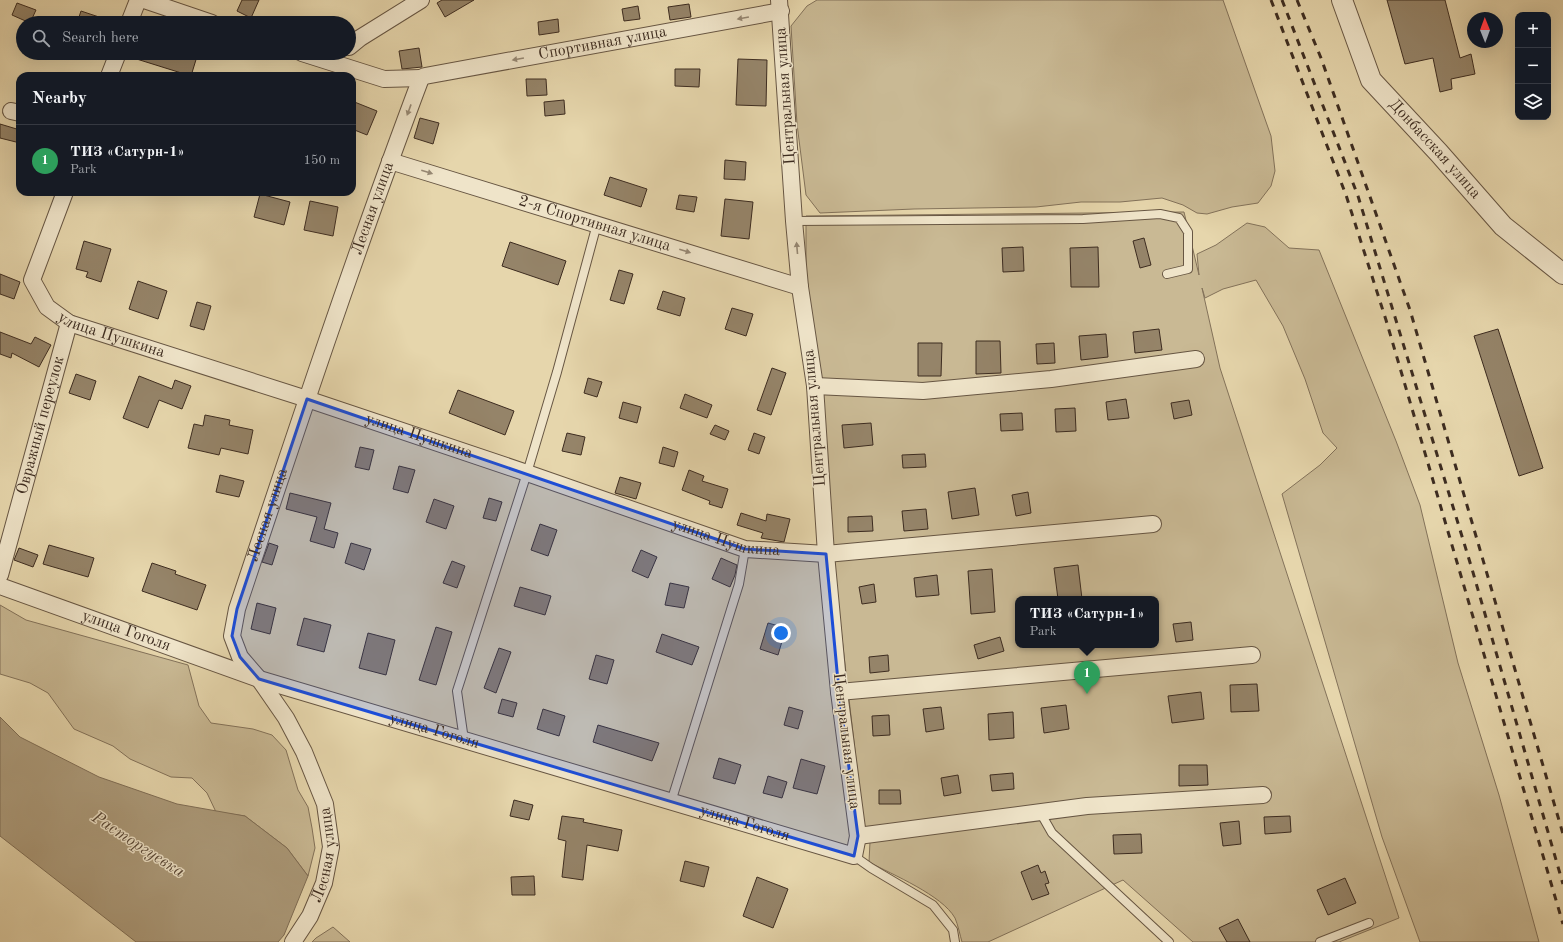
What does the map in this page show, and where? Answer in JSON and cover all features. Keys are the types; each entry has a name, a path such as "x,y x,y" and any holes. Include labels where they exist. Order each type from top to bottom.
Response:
{"street":[{"path":"132,16 138,0"},
{"path":"144,0 191,16"},
{"path":"356,41 421,0"},
{"name":"Донбасская улица","path":"1342,0 1371,80 1439,153 1503,226 1563,274"},
{"name":"Спортивная улица","path":"423,77 780,6"},
{"name":"Центральная улица","path":"780,6 794,222 800,287 815,386 826,554 839,692 858,836"},
{"path":"111,72 115,60"},
{"path":"341,60 384,79 423,77"},
{"name":"Лесная улица","path":"293,942 310,916 324,883 330,847 325,804 304,752 286,718 260,679 240,657 232,636 237,609 307,399 390,161 423,77"},
{"name":"2-я Спортивная улица","path":"390,161 800,287"},
{"name":"улица Пушкина","path":"64,196 32,280 47,307 69,323 307,399 528,473 745,549 826,554 1153,524"},
{"name":"Овражный переулок","path":"0,575 69,323"},
{"path":"815,386 923,391 1051,379 1196,359"},
{"name":"улица Гоголя","path":"0,586 260,679 854,856"},
{"path":"839,692 1252,655"},
{"path":"854,856 858,836 1087,806 1262,795"}],"lane":[{"path":"794,222 1076,219 1160,214 1179,218 1188,232 1188,269 1167,274"},
{"path":"464,740 457,691 528,473 558,372 597,224"},
{"path":"671,802 739,584 745,549"},
{"path":"1040,812 1052,833 1169,942"},
{"path":"854,856 871,868 934,905 953,930 955,942"},
{"path":"1320,942 1369,923"}],"highlighted area":[{"path":"307,399 745,549 826,554 839,692 858,836 854,856 259,679 240,657 232,636 237,609"}],"shaded area":[{"path":"817,0 1223,0 1271,136 1275,171 1271,186 1258,203 1232,207 1207,214 1197,213 1183,205 1162,198 1120,202 1081,202 1036,207 914,209 820,213 806,195 797,124 791,26 807,6"},
{"path":"1184,212 1199,275 1197,254 1216,245 1247,223 1265,227 1289,248 1319,250 1396,441 1420,505 1458,663 1499,795 1539,942 1420,942 1382,837 1282,494 1320,465 1337,448 1323,433 1305,379 1283,326 1256,280 1223,289 1205,298 1202,288 1220,368 1399,918 1339,942 1193,942 1123,880 988,942 962,942 955,918 939,901 916,886 869,862 870,842 863,820 834,569 822,421 806,268 806,216"},
{"path":"0,605 26,620 188,665 199,706 211,723 253,729 272,735 286,750 298,790 308,807 315,848 308,876 287,848 245,816 216,812 207,793 192,778 171,777 130,759 113,746 74,729 48,693 30,683 0,674"},
{"path":"333,927 350,942 312,942 316,938"}],"water":[{"name":"Расторгуевка","path":"0,717 20,737 99,777 177,804 245,816 287,848 308,876 284,935 278,942 136,942 0,836"}],"building":[{"path":"242,0 259,0 252,16 247,16 237,11"},
{"path":"442,0 474,0 445,17 437,3"},
{"path":"1387,0 1445,0 1460,58 1471,54 1475,74 1451,79 1452,89 1440,92 1433,58 1405,64"},
{"path":"17,3 36,10 33,16 16,17 12,15"},
{"path":"689,4 691,17 670,20 668,7"},
{"path":"638,6 640,19 624,21 622,9"},
{"path":"81,11 96,16 79,16"},
{"path":"558,19 559,32 539,35 538,22"},
{"path":"419,48 422,67 402,69 399,51"},
{"path":"738,59 767,60 766,106 736,105"},
{"path":"140,60 196,60 192,72 178,72"},
{"path":"675,69 700,69 699,87 675,86"},
{"path":"526,79 546,79 547,95 527,96"},
{"path":"564,100 565,114 545,116 544,102"},
{"path":"356,103 377,111 367,135 356,131"},
{"path":"420,118 439,123 433,144 414,138"},
{"path":"0,124 16,129 16,142 0,138"},
{"path":"725,160 746,162 745,180 724,179"},
{"path":"610,177 647,189 641,207 604,195"},
{"path":"679,195 697,197 694,212 676,209"},
{"path":"259,196 268,196 290,202 284,225 254,217"},
{"path":"725,199 753,202 749,239 721,236"},
{"path":"310,201 338,207 333,236 304,230"},
{"path":"1144,238 1151,265 1140,268 1133,241"},
{"path":"84,241 111,249 101,282 86,277 88,272 76,269"},
{"path":"510,242 566,261 558,285 502,266"},
{"path":"1023,247 1024,271 1003,272 1002,248"},
{"path":"1098,247 1099,287 1071,287 1070,248"},
{"path":"619,270 633,274 624,304 610,300"},
{"path":"0,274 20,282 14,299 0,294"},
{"path":"138,281 167,291 158,319 129,309"},
{"path":"663,291 685,298 680,316 657,309"},
{"path":"197,302 211,306 204,330 190,326"},
{"path":"732,308 753,314 746,336 725,329"},
{"path":"1159,329 1162,350 1135,353 1133,332"},
{"path":"1498,329 1543,468 1519,476 1474,336"},
{"path":"0,332 31,344 35,337 51,345 39,367 12,353 11,358 0,354"},
{"path":"1106,334 1108,357 1081,360 1079,336"},
{"path":"976,341 1000,341 1001,373 976,374"},
{"path":"918,343 942,343 941,376 918,376"},
{"path":"1054,343 1055,363 1037,364 1036,344"},
{"path":"772,368 786,373 771,415 757,410"},
{"path":"76,374 96,381 90,400 69,393"},
{"path":"139,376 172,389 175,380 191,386 182,409 159,400 148,428 123,418"},
{"path":"588,378 602,382 597,397 584,393"},
{"path":"458,390 514,411 505,435 449,413"},
{"path":"685,394 712,405 707,418 680,408"},
{"path":"1126,399 1129,418 1108,420 1106,402"},
{"path":"1189,400 1192,415 1174,419 1171,403"},
{"path":"623,402 641,407 637,423 619,418"},
{"path":"1075,408 1076,431 1056,432 1055,409"},
{"path":"1022,413 1023,430 1001,431 1000,414"},
{"path":"205,415 230,420 229,425 253,430 248,454 221,448 219,455 188,448 194,424 203,426"},
{"path":"871,423 873,445 844,448 842,425"},
{"path":"715,425 729,431 725,440 710,434"},
{"path":"567,433 585,437 581,455 562,451"},
{"path":"754,433 765,437 759,454 748,450"},
{"path":"360,447 374,450 369,470 355,467"},
{"path":"663,447 678,452 674,467 659,463"},
{"path":"925,454 926,467 903,468 902,455"},
{"path":"399,466 415,470 408,493 393,489"},
{"path":"689,470 704,476 702,481 728,489 722,508 709,504 710,501 682,490"},
{"path":"220,475 244,481 239,497 216,492"},
{"path":"620,477 641,483 636,499 615,493"},
{"path":"975,488 979,515 952,519 948,492"},
{"path":"1028,492 1031,513 1016,516 1012,495"},
{"path":"290,493 331,503 324,529 338,533 334,548 310,541 317,517 286,509"},
{"path":"489,498 502,502 496,521 483,518"},
{"path":"434,499 454,506 446,529 426,522"},
{"path":"926,509 928,529 904,531 902,511"},
{"path":"741,513 766,521 767,514 790,519 784,542 761,538 763,533 737,525"},
{"path":"872,516 873,531 848,532 848,517"},
{"path":"540,524 557,530 548,556 531,550"},
{"path":"269,543 278,546 272,565 262,562"},
{"path":"351,543 371,549 364,570 345,563"},
{"path":"49,545 94,558 88,577 43,564"},
{"path":"19,548 38,555 33,567 14,560"},
{"path":"641,550 657,557 648,578 632,571"},
{"path":"721,558 737,565 730,587 712,579"},
{"path":"452,561 465,566 457,588 443,583"},
{"path":"152,563 176,571 175,574 206,585 197,610 142,591"},
{"path":"1078,565 1082,596 1058,596 1054,568"},
{"path":"992,569 995,612 971,614 968,571"},
{"path":"937,575 939,595 916,597 914,578"},
{"path":"670,583 689,587 684,608 665,605"},
{"path":"874,584 876,602 862,604 859,587"},
{"path":"520,587 551,596 545,615 514,606"},
{"path":"257,603 276,608 270,634 251,629"},
{"path":"304,618 331,625 324,652 297,645"},
{"path":"1191,622 1193,640 1176,642 1173,624"},
{"path":"768,623 786,628 778,655 760,649"},
{"path":"436,627 452,632 436,685 419,680"},
{"path":"368,633 395,640 386,675 359,668"},
{"path":"662,634 699,647 692,665 656,652"},
{"path":"1000,637 1004,651 978,659 974,645"},
{"path":"499,648 511,652 496,693 484,688"},
{"path":"596,655 614,660 607,684 589,679"},
{"path":"888,655 889,671 870,673 869,657"},
{"path":"1257,684 1259,711 1231,712 1230,685"},
{"path":"1201,692 1204,719 1172,723 1168,696"},
{"path":"502,699 517,703 513,717 498,713"},
{"path":"1066,705 1069,729 1044,733 1041,708"},
{"path":"789,707 803,711 798,729 784,725"},
{"path":"941,707 944,729 926,732 923,709"},
{"path":"543,709 565,716 559,736 537,729"},
{"path":"1013,712 1014,738 989,740 988,714"},
{"path":"889,715 890,735 873,736 872,716"},
{"path":"598,725 659,743 652,761 593,742"},
{"path":"719,758 741,765 735,784 713,778"},
{"path":"801,759 825,766 817,794 793,788"},
{"path":"1179,765 1207,765 1208,785 1179,786"},
{"path":"1013,773 1014,789 992,791 990,775"},
{"path":"958,775 961,793 944,796 941,778"},
{"path":"768,776 787,782 782,798 763,793"},
{"path":"879,790 900,790 901,804 879,804"},
{"path":"514,800 533,805 529,820 510,816"},
{"path":"562,816 584,819 583,822 622,830 618,851 587,845 583,880 562,877 566,841 558,839"},
{"path":"1290,816 1291,832 1265,834 1264,817"},
{"path":"1239,821 1241,844 1223,846 1220,823"},
{"path":"1141,834 1142,853 1114,854 1113,835"},
{"path":"685,861 709,867 704,887 680,881"},
{"path":"1038,865 1041,873 1045,871 1049,883 1045,884 1049,894 1032,900 1021,872"},
{"path":"534,876 535,895 512,895 511,877"},
{"path":"757,877 788,889 773,928 743,916"},
{"path":"1345,878 1356,903 1328,915 1317,890"},
{"path":"1238,919 1250,942 1227,942 1219,928"}],"railway":[{"path":"1271,0 1346,195 1386,320 1563,924"},
{"path":"1282,0 1358,196 1472,569 1563,884"},
{"path":"1297,0 1321,58 1410,310 1563,834"}],"place":[{"name":"ТИЗ «Сатурн-1»","path":"1087,694"}]}
